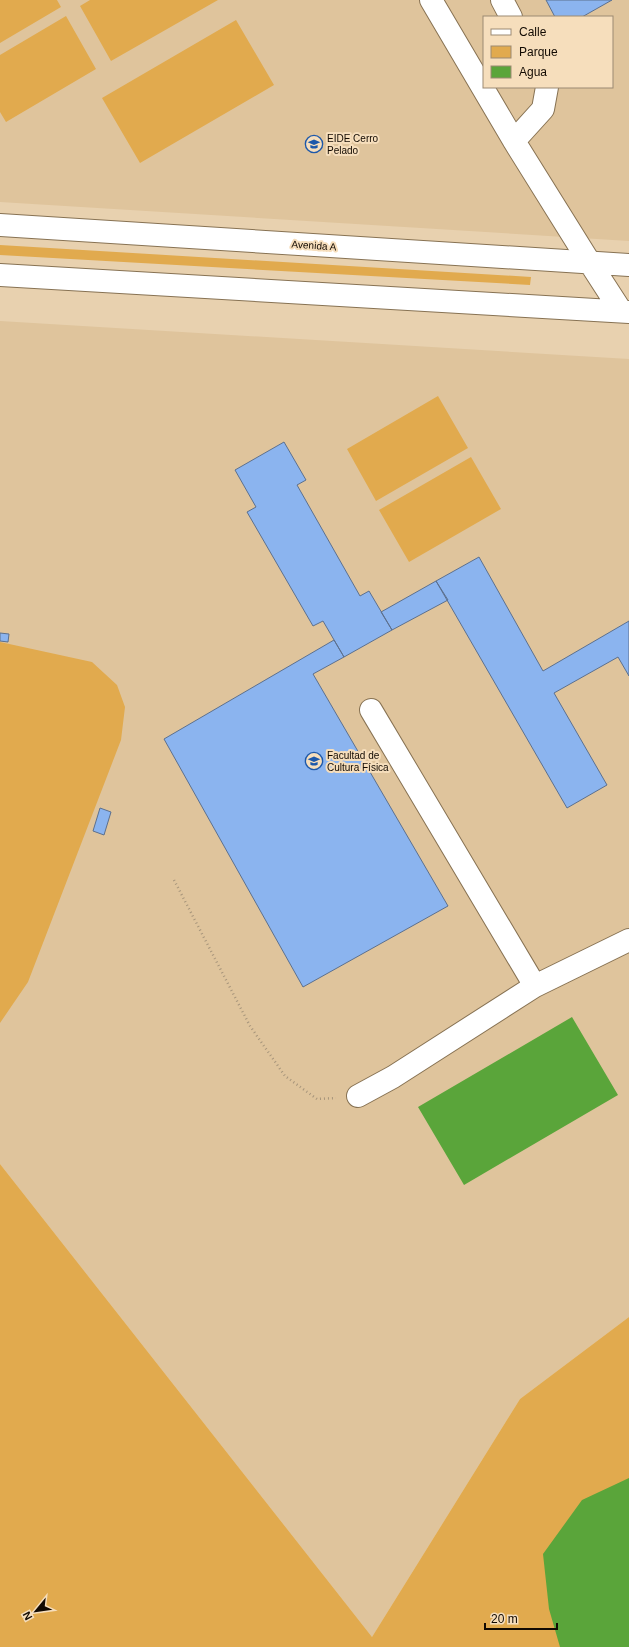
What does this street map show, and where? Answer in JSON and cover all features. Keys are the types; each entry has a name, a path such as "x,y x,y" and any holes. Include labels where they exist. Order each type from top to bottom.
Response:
{"main road":[{"path":"432,0 483,88"},
{"path":"502,0 510,16"},
{"path":"483,88 514,141 590,263 626,316"},
{"path":"514,141 543,109 547,88"},
{"name":"Avenida A","path":"0,225 629,265"},
{"path":"0,275 626,316"},
{"path":"371,710 535,986"},
{"path":"358,1096 393,1077 535,986 629,940"}],"path":[{"path":"174,880 250,1026 285,1076 318,1099 358,1096"}],"shaded area":[{"name":"EIDE Cerro Pelado","path":"0,0 629,0 629,241 0,202"},
{"name":"Facultad de Cultura Física","path":"0,321 629,359 629,1317 520,1399 372,1637 0,1164"}],"green space":[{"path":"0,0 57,0 61,7 0,43"},
{"path":"90,0 218,0 111,61 80,6"},
{"path":"66,16 96,69 6,122 0,112 0,55"},
{"path":"236,20 274,85 140,163 102,98"},
{"path":"0,245 531,277 530,285 0,255"},
{"path":"438,396 468,448 376,501 347,449"},
{"path":"471,457 501,509 409,562 379,510"},
{"path":"0,642 92,662 117,685 125,707 121,740 28,982 0,1023"},
{"path":"0,1164 372,1637 520,1399 629,1317 629,1647 0,1647"}],"water":[{"path":"572,1017 618,1095 464,1185 418,1107"},
{"path":"629,1478 629,1647 560,1647 549,1609 543,1554 582,1500"}],"building":[{"path":"546,0 612,0 584,16 554,16"},
{"path":"284,442 306,480 297,485 360,596 369,591 392,630 344,657 323,621 313,626 247,512 256,507 235,470"},
{"path":"479,557 543,671 629,621 629,676 618,657 554,693 607,785 567,808 436,581"},
{"path":"436,581 448,600 392,630 381,612"},
{"path":"0,633 9,634 8,642 0,641"},
{"path":"334,640 344,657 313,674 448,906 303,987 164,739"},
{"path":"100,808 111,812 104,835 93,831"}],"place":[{"name":"EIDE Cerro Pelado","path":"314,144"},
{"name":"Facultad de Cultura Física","path":"314,761"}]}
